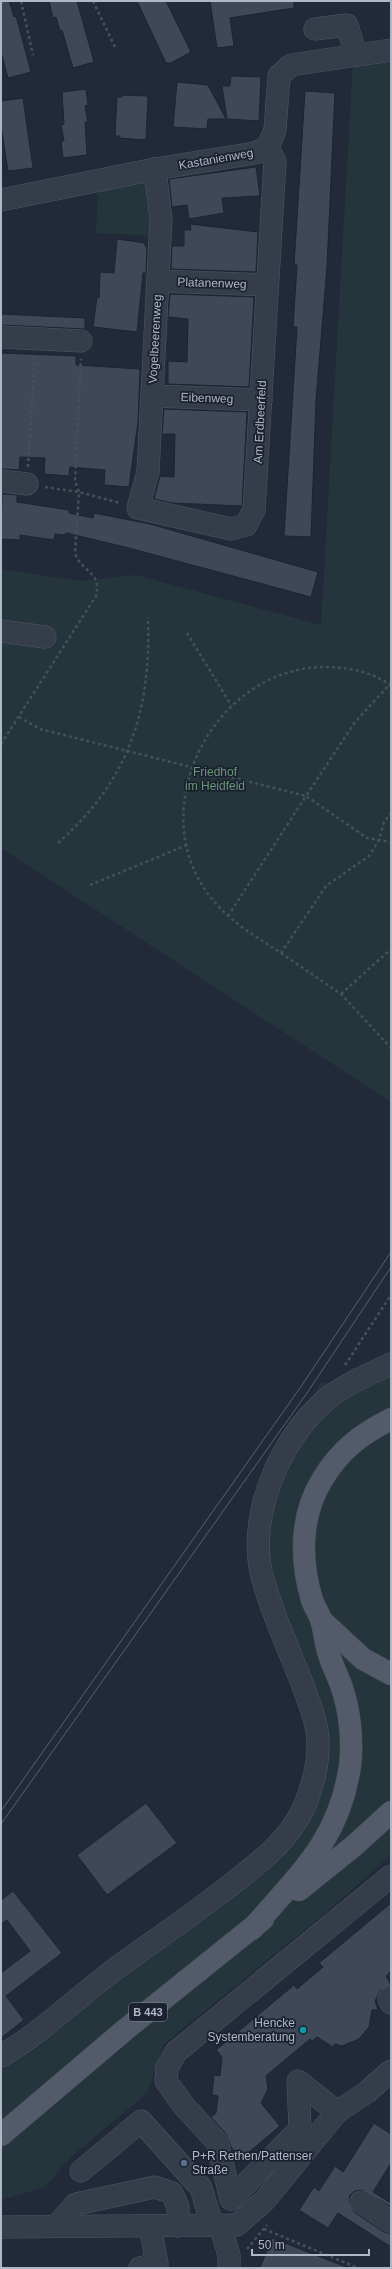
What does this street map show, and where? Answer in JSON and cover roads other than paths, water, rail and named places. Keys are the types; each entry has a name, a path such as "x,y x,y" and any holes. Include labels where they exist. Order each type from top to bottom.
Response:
{"main road":[{"path":"252,1928 314,1857 329,1834 339,1812 346,1788 351,1741 348,1717 342,1687 328,1652 321,1620 312,1600 305,1567 303,1538 308,1510 317,1488 331,1465 347,1447 369,1430 391,1419"},
{"path":"321,1620 363,1659 391,1674"},
{"name":"B 443","path":"1,2135 126,2029 355,1845 391,1812"}],"street":[{"path":"315,30 347,25 356,55"},
{"name":"Kastanienweg","path":"1,200 154,169 255,153 268,147 275,130 280,76 291,64 391,50"},
{"name":"Am Erdbeerfeld","path":"138,508 231,529 246,525 254,510 275,162 268,147"},
{"name":"Vogelbeerenweg","path":"138,508 148,472 162,219 154,169"},
{"name":"Platanenweg","path":"158,281 267,285"},
{"path":"1,337 81,341"},
{"name":"Eibenweg","path":"152,396 261,400"},
{"path":"1,481 27,484"},
{"path":"1,631 45,637"},
{"path":"1,2056 24,2043 107,1976 178,1926 262,1860 285,1836 304,1806 315,1772 319,1746 310,1705 263,1582 258,1554 262,1518 268,1488 280,1458 302,1424 327,1399 356,1380 391,1364"},
{"path":"337,2112 298,2081 300,2129 231,2200 217,2142 184,2106 166,2082 167,2068 176,2052 391,1876"},
{"path":"391,1997 389,1999 391,2003"},
{"path":"1,2227 57,2225 238,2225 265,2200 337,2112 367,2092 391,2071"},
{"path":"81,2171 142,2121 201,2188 229,2255 229,2268"},
{"path":"57,2225 76,2204 154,2187 172,2193 178,2207 178,2226"},
{"path":"361,2202 391,2222"},
{"path":"140,2268 157,2264 150,2226"}],"tram line":[{"path":"1,1811 300,1388 391,1252"},
{"path":"1,1824 307,1393 391,1267"}],"place":[{"name":"Hencke Systemberatung","path":"303,2030"},
{"name":"P+R Rethen/Pattenser Straße","path":"184,2163"}],"park label":[{"name":"Friedhof im Heidfeld","path":"215,779"}]}
